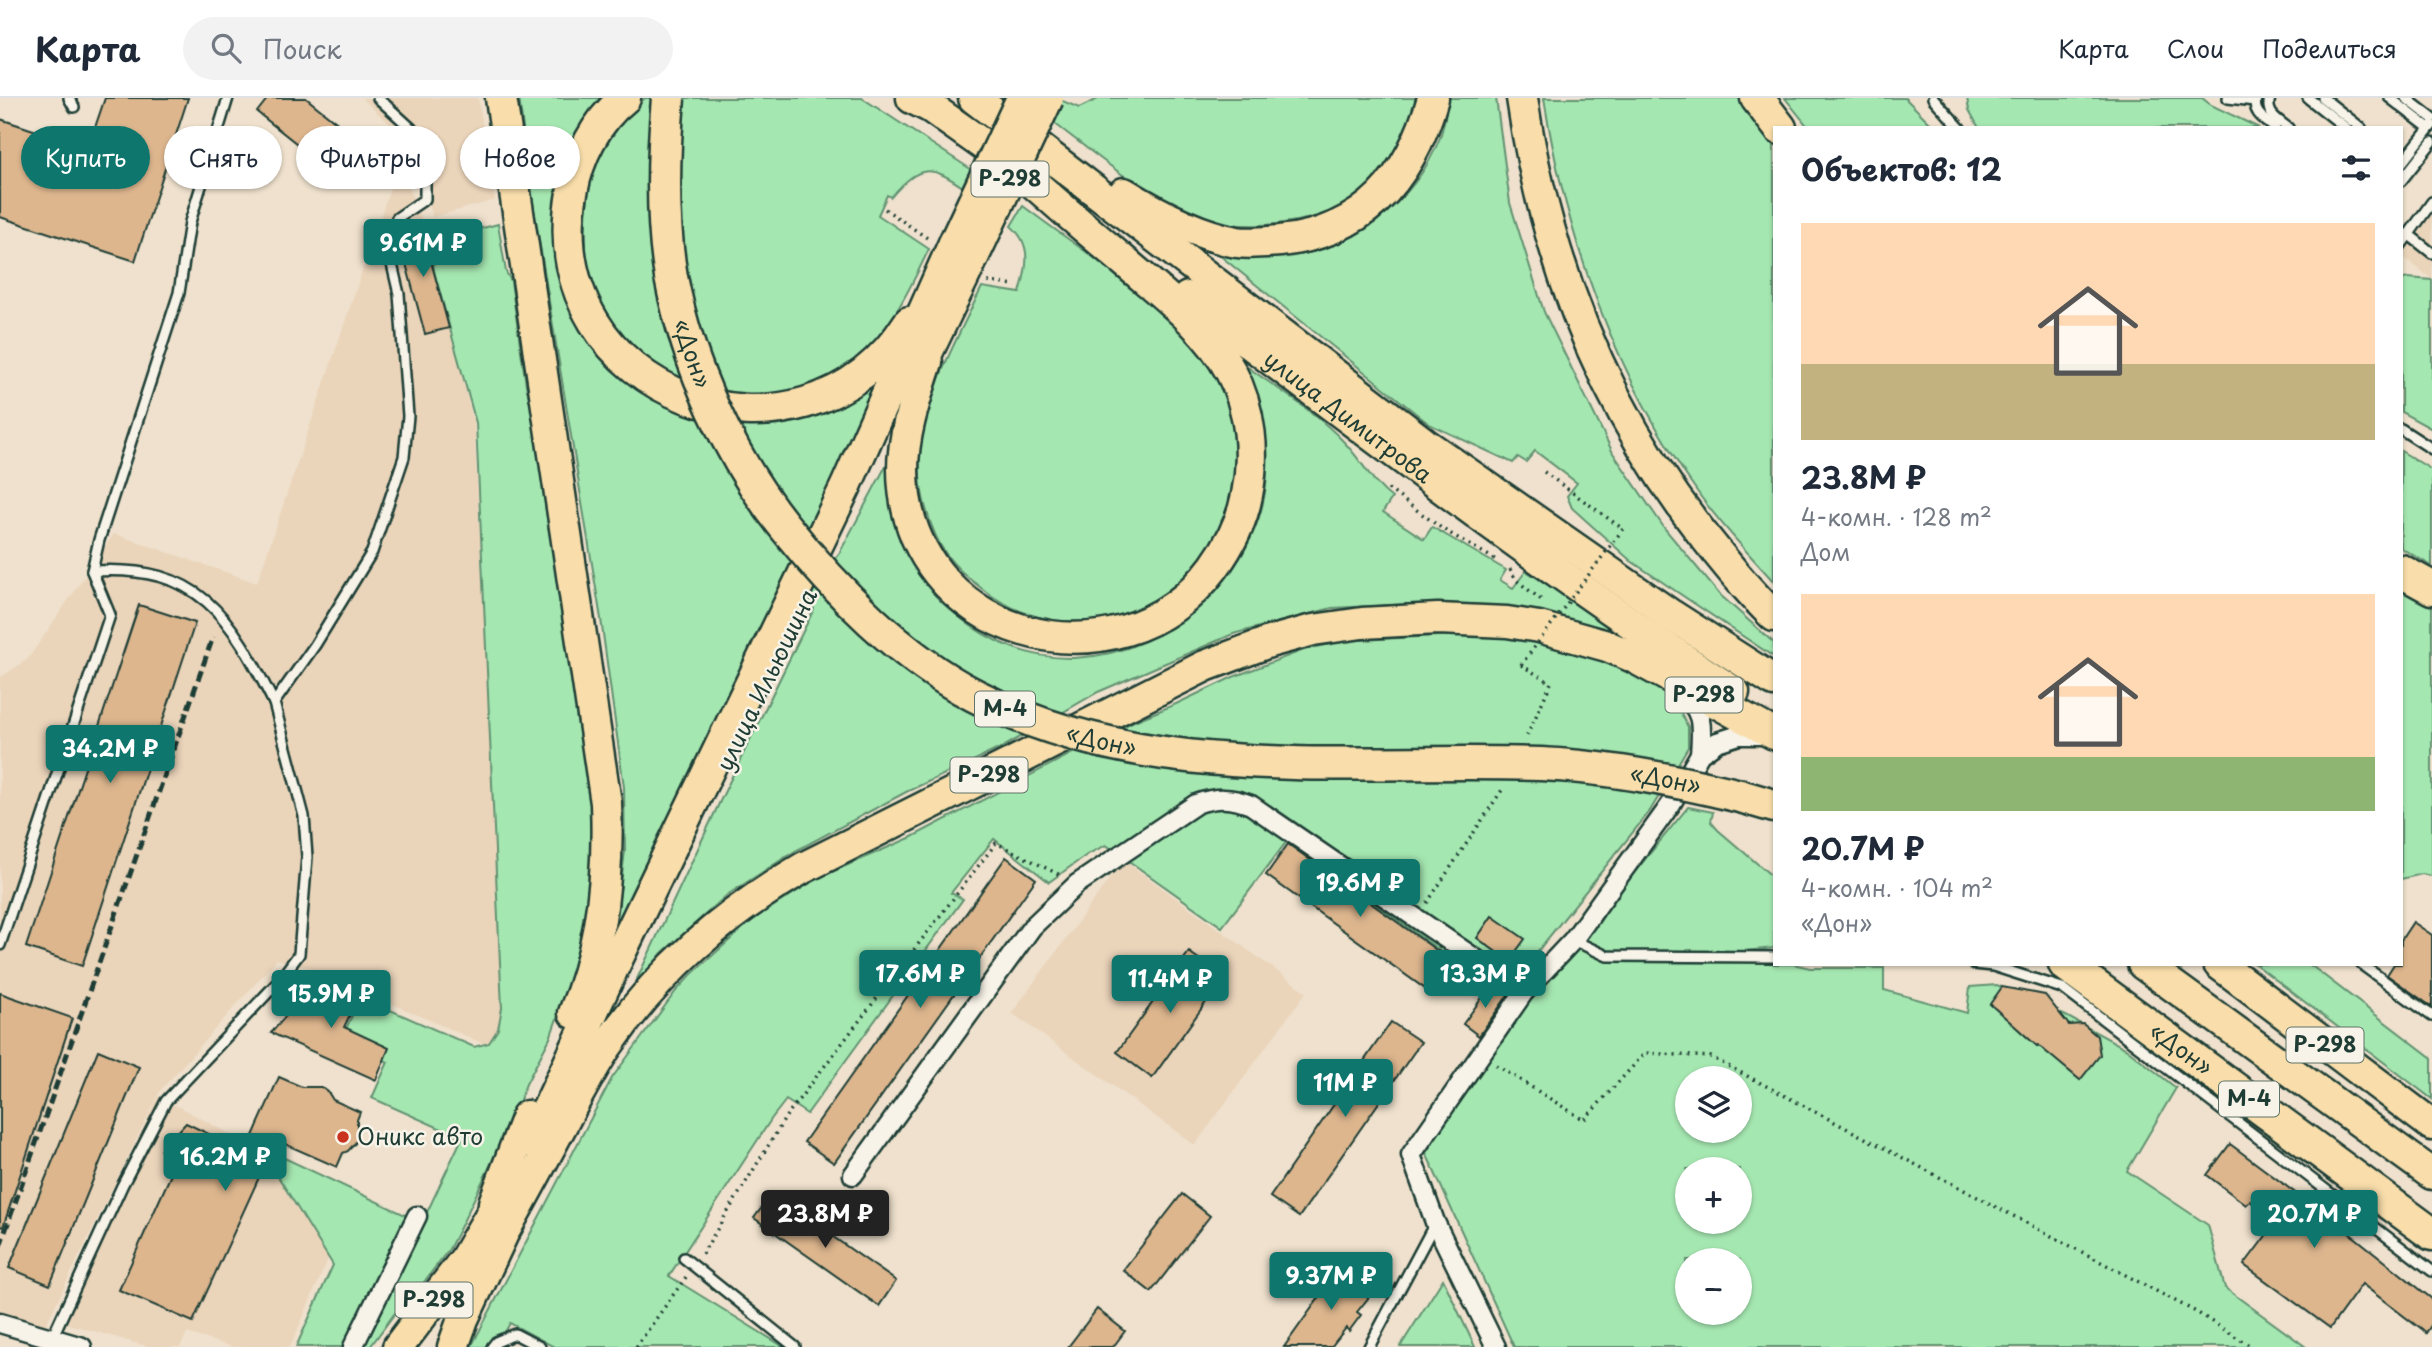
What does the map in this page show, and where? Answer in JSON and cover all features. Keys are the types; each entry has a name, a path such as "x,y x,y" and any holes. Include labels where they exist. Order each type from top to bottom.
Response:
{"highway":[{"path":"497,1223 527,1115 576,1010 586,980 598,932 606,863 606,803 501,98"},
{"path":"625,98 598,127 580,161 570,203 569,239 574,277 585,305 616,352 664,389 686,398 735,410 795,406 817,398 840,388 881,356 903,331 939,274"},
{"name":"«Дон»","path":"668,98 663,178 671,277 685,332 719,423 740,464 767,506 833,585 883,632 943,676 974,695 1016,714 1054,728 1130,748 1202,758 1266,761 1541,764 1588,768 1665,779 1773,806"},
{"name":"улица Димитрова","path":"974,98 1424,443 1661,608 1773,680"},
{"name":"улица Ильюшина","path":"478,1258 633,959 881,445 932,346 960,256 1022,98"},
{"name":"улица Ильюшина","path":"497,1223 529,1147 622,949 846,486 899,371 939,274 960,256 1048,98"},
{"path":"1027,138 1149,208 1202,232 1238,242 1262,243 1309,237 1332,228 1348,220 1383,194 1412,156 1424,130 1433,98"},
{"path":"1522,98 1544,215 1572,300 1607,383 1668,488 1739,579 1773,615"},
{"path":"1757,98 1778,126"},
{"name":"улица Димитрова","path":"921,103 1013,165 1426,478 1544,564 1733,691 1773,714"},
{"path":"932,346 905,438 905,496 923,550 937,571 970,604 988,616 1035,634 1098,637 1120,633 1159,617 1204,580 1239,526 1250,481 1250,432 1233,373 1219,351 1184,312 1013,165"},
{"path":"2403,572 2432,589"},
{"name":"Р-298","path":"497,1223 606,1048 627,1019 664,976 718,924 803,868 1205,666 1269,642 1313,630 1362,623 1438,619 1507,622 1539,626 1607,646 1633,657 1773,733"},
{"name":"«Дон»","path":"2068,966 2432,1234"},
{"name":"Р-298","path":"2146,966 2432,1174"},
{"name":"Р-298","path":"2222,966 2432,1125"},
{"name":"Р-298","path":"398,1347 448,1283 478,1258"},
{"name":"Р-298","path":"453,1347 478,1258"}],"street":[{"path":"1633,657 1696,707 1702,725 1700,754"},
{"path":"1496,1347 1436,1222 1411,1155 1524,992 1573,940 1671,804 1700,754 1717,742 1739,735 1773,734"},
{"path":"853,1175 1032,927 1077,884 1196,804 1214,797 1235,799 1251,805 1524,992"},
{"path":"353,1347 417,1216"},
{"path":"0,1323 82,1347"}],"lane":[{"path":"69,98 74,107"},
{"path":"0,945 110,615 92,571 99,540 179,293 190,222 228,98"},
{"path":"274,703 315,645 372,552 404,457 408,416 399,294 391,260 390,236 397,218 425,199 425,153 411,128 378,98"},
{"path":"492,98 503,165 525,262"},
{"path":"2228,98 2256,100 2255,108 2258,114 2273,126"},
{"path":"2270,98 2270,114 2285,126"},
{"path":"2308,98 2343,126"},
{"path":"2323,98 2358,126"},
{"path":"2390,98 2431,124"},
{"path":"2406,98 2431,124"},
{"path":"1937,99 1957,126"},
{"path":"2403,160 2431,124"},
{"path":"2403,178 2432,142"},
{"path":"2403,241 2432,202"},
{"path":"2408,234 2432,253"},
{"path":"2403,430 2432,449"},
{"path":"52,1338 122,1186 166,1101 279,981 299,954 307,857 304,816 274,703 248,651 224,618 191,588 143,572 122,569 92,571"},
{"path":"1573,940 1607,956 1773,957"},
{"path":"1993,966 2062,988 2432,1271"},
{"path":"2364,966 2432,1016"},
{"path":"1369,1347 1436,1222"},
{"path":"684,1258 795,1347"},
{"path":"492,1347 496,1342 516,1334 540,1347"}],"path":[{"path":"886,209 960,256 1015,285"},
{"path":"1524,743 1551,683 1521,665 1623,529 1544,472"},
{"path":"1388,489 1444,530 1500,562"},
{"path":"1509,566 1516,580 1549,606"},
{"path":"1416,918 1503,791 1508,779"},
{"path":"636,1347 694,1266 788,1115 996,842 1077,884"},
{"path":"1496,1065 1584,1121 1645,1053 1711,1058 2186,1306 2252,1347"}],"shaded area":[{"path":"362,98 478,98 483,126 460,126 460,189 493,189 495,200 433,217 424,189 446,189 446,126 392,126"},
{"path":"390,189 409,189 425,229 474,424 505,1009 499,1031 489,1046 310,968 277,959 160,1091 46,1324 0,1312 0,678 28,659 114,534 257,583"},
{"path":"2432,192 2432,279 2403,257 2403,230"},
{"path":"1123,860 1306,992 1195,1145 1012,1013"},
{"path":"158,1096 349,1197 349,1210 290,1347 233,1347 187,1333 180,1347 150,1347 55,1320"}],"green space":[{"path":"519,98 600,98 580,129 580,126 523,126"},
{"path":"645,98 862,98 972,170 964,188 942,175 925,172 909,179 891,197 887,195 878,215 929,249 890,322 857,360 832,376 801,389 769,396 738,396 668,372 638,353 623,336 598,296 586,266 587,206 594,170 604,146 623,120"},
{"path":"1100,98 1417,98 1406,134 1397,152 1373,183 1358,196 1324,214 1285,223 1252,225 1205,219 1170,205 1117,171 1050,120 1058,99 1079,108"},
{"path":"1449,98 1496,98 1510,203 1544,312 1613,453 1665,529 1719,594 1773,642 1773,656 1631,561 1572,508 1567,496 1577,483 1535,451 1526,462 1518,457 1513,463 1429,424 1218,254 1283,257 1308,253 1355,234 1377,220 1414,184 1428,163 1441,135"},
{"path":"1544,98 1740,98 1773,141 1773,581 1701,497 1644,405 1599,307 1566,204"},
{"path":"1785,98 1905,98 1933,126 1807,126"},
{"path":"1967,98 2202,98 2255,126 1978,126 1969,110"},
{"path":"531,189 559,189 557,239 560,262 573,305 594,343 622,375 655,399 693,415 735,424 778,423 831,409 884,372 783,580 613,945 625,851 624,787 601,619"},
{"path":"1023,206 1125,280 1185,332 1222,381 1232,409 1236,438 1234,481 1218,533 1195,566 1166,593 1132,611 1095,621 1056,620 1017,610 981,588 961,572 941,546 931,525 922,490 920,450 929,407 944,366 982,287 1020,293 1025,275 1025,249 1023,241 1011,226"},
{"path":"498,224 506,272 511,281 549,531 560,582 592,810 588,907 579,957 550,1038 449,1249 370,1347 296,1347 333,1265 269,1162 274,1153 422,1223 462,1138 372,1098 388,1062 341,1039 361,997 474,1047 489,1043 498,1029 502,1008 476,423 434,271 430,242"},
{"path":"2403,279 2432,280 2432,429 2403,413"},
{"path":"1245,365 1308,410 1343,441 1378,485 1392,498 1383,512 1424,539 1432,527 1506,570 1500,580 1513,588 1526,571 1632,639 1479,607 1412,604 1332,608 1233,634 1098,692 1003,747 908,791 795,851 727,895 662,953 640,982 637,979 814,609 807,594 840,552 889,460 890,500 903,543 936,595 959,617 1012,648 1042,656 1074,658 1110,653 1146,641 1178,623 1207,599 1232,571 1251,539 1263,504 1267,467 1262,429 1242,370"},
{"path":"2403,452 2432,470 2432,566 2403,549"},
{"path":"2403,588 2432,605 2432,876 2422,874 2403,879"},
{"path":"1457,635 1531,639 1620,667 1664,690 1677,705 1688,727 1688,747 1650,811 1525,967 1471,973 1287,841 1222,927 1106,845 1088,854 1049,882 994,839 951,893 963,899 807,1114 786,1100 669,1276 784,1347 554,1347 510,1323 497,1347 471,1347 612,1078 676,991 753,919 820,877 912,837 1134,721 1233,677 1304,650 1341,641"},
{"path":"1688,807 1713,812 1711,822 1718,830 1773,877 1773,948 1735,952 1773,960 1773,966 1884,968 1884,990 1967,1013 1970,987 1997,985 2066,1016 2127,1049 2176,1088 2127,1171 2208,1225 2225,1288 2306,1347 1514,1347 1426,1153 1520,1009 1593,926 1597,926 1619,891"},
{"path":"2258,966 2312,966 2432,1058 2432,1099"},
{"path":"1443,1279 1475,1347 1400,1347"}],"building":[{"path":"105,98 188,98 179,126 164,126 164,172 135,261 0,217 0,119 21,126 21,189 150,189 150,126 95,126"},
{"path":"268,98 306,98 341,126 296,126 296,143 282,132 282,126 275,126 257,112"},
{"path":"421,224 449,328 425,334 398,234 400,230"},
{"path":"139,605 195,623 82,966 26,947"},
{"path":"1288,844 1453,962 1431,993 1266,875"},
{"path":"1006,857 1036,879 834,1163 804,1142"},
{"path":"1492,916 1525,939 1509,961 1477,938"},
{"path":"2413,922 2432,935 2432,1007 2387,975 2393,966 2403,966 2403,937"},
{"path":"1189,952 1224,977 1152,1078 1117,1052"},
{"path":"318,979 358,998 344,1027 389,1048 376,1080 271,1033"},
{"path":"1492,984 1508,995 1479,1036 1463,1024"},
{"path":"2002,987 2045,995 2069,1025 2083,1024 2097,1036 2100,1055 2080,1080 1990,1004"},
{"path":"0,993 72,1018 3,1227 0,1226"},
{"path":"1391,1022 1421,1042 1299,1217 1270,1197"},
{"path":"98,1050 139,1067 50,1285 9,1268"},
{"path":"279,1077 302,1087 321,1087 333,1100 360,1112 357,1120 357,1141 343,1153 337,1167 276,1140 193,1322 119,1290 177,1161 161,1150 186,1123 246,1152"},
{"path":"2230,1144 2432,1299 2432,1324 2426,1333 2362,1284 2330,1328 2244,1265 2277,1221 2250,1201 2246,1205 2207,1175"},
{"path":"772,1194 896,1281 879,1306 754,1218"},
{"path":"1182,1194 1210,1216 1151,1292 1123,1270"},
{"path":"1337,1265 1369,1288 1364,1294 1369,1297 1357,1312 1361,1315 1349,1331 1346,1328 1331,1347 1284,1347 1328,1285 1325,1282"},
{"path":"1097,1309 1125,1331 1113,1347 1068,1347"}],"railway":[{"path":"0,1246 213,637"}],"place":[{"name":"Оникс авто","path":"343,1137"}]}
